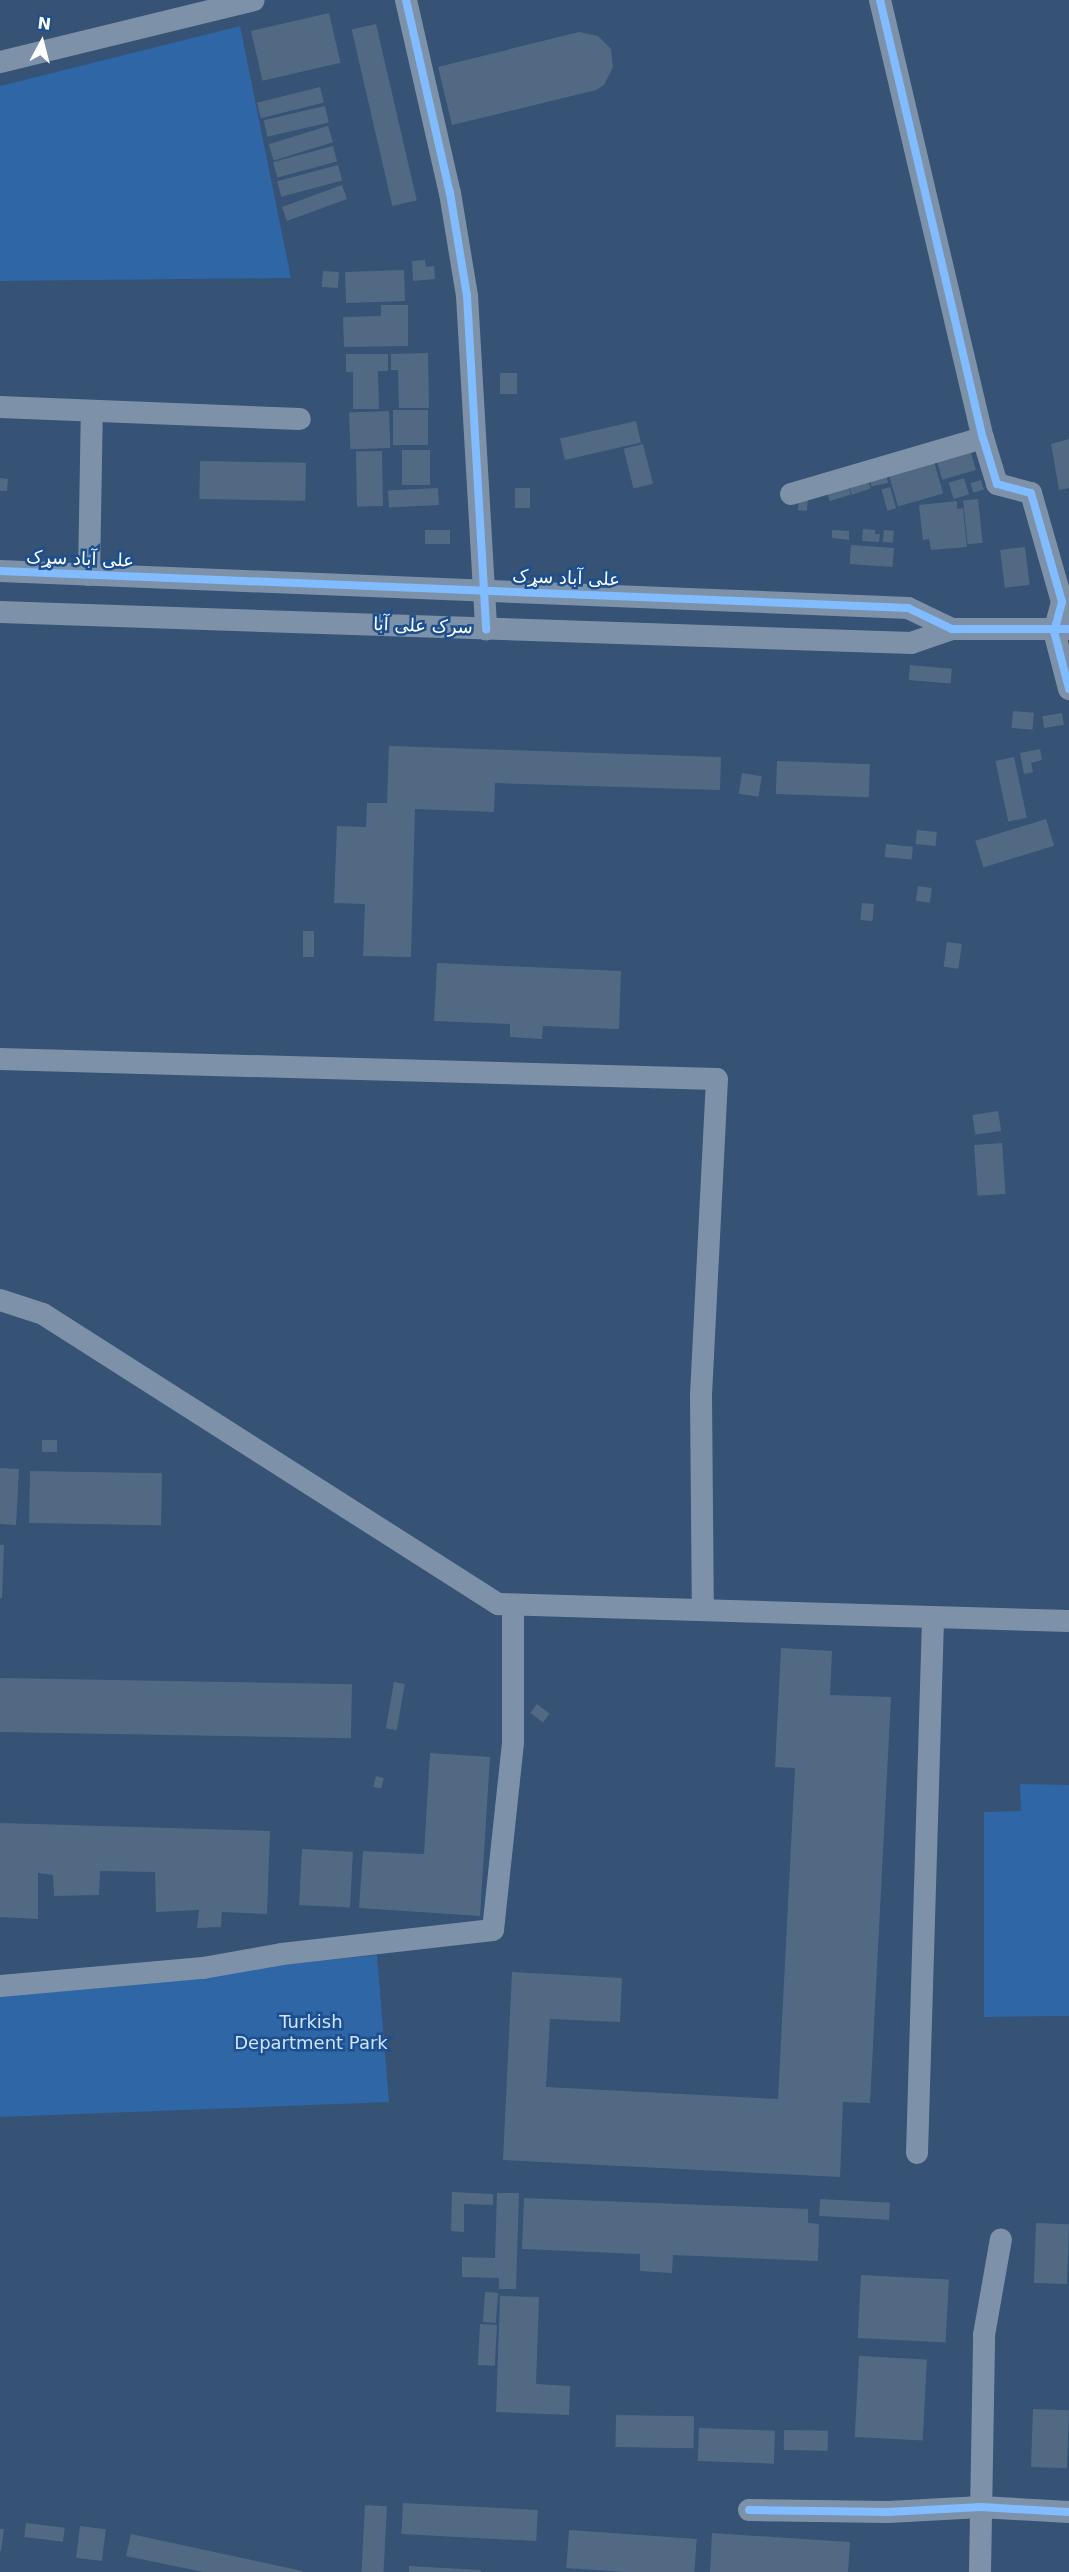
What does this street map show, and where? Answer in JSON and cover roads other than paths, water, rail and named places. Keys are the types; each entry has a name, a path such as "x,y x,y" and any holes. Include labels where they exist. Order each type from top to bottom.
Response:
{"street":[{"path":"0,62 254,0"},
{"path":"406,0 450,194 467,296 486,629"},
{"path":"880,0 983,438 997,484 1031,493 1062,602 1062,630 1069,689"},
{"path":"0,407 300,419"},
{"path":"89,575 92,411"},
{"path":"791,494 983,438"},
{"name":"علی آباد سړک","path":"0,571 908,608 952,629 1062,630"},
{"name":"سرک علی آبا","path":"0,612 911,643 952,629"},
{"path":"0,1059 717,1079 700,1397 703,1610"},
{"path":"0,1300 43,1314 406,1549 498,1604 933,1619 1069,1621"},
{"path":"0,1986 203,1968 282,1954 493,1930 513,1742 513,1606"},
{"path":"917,2153 933,1619"},
{"path":"980,2572 984,2335 1001,2239"},
{"path":"749,2510 888,2512 981,2506 1069,2512"}],"park label":[{"name":"Turkish Department Park","path":"311,2033"}]}
